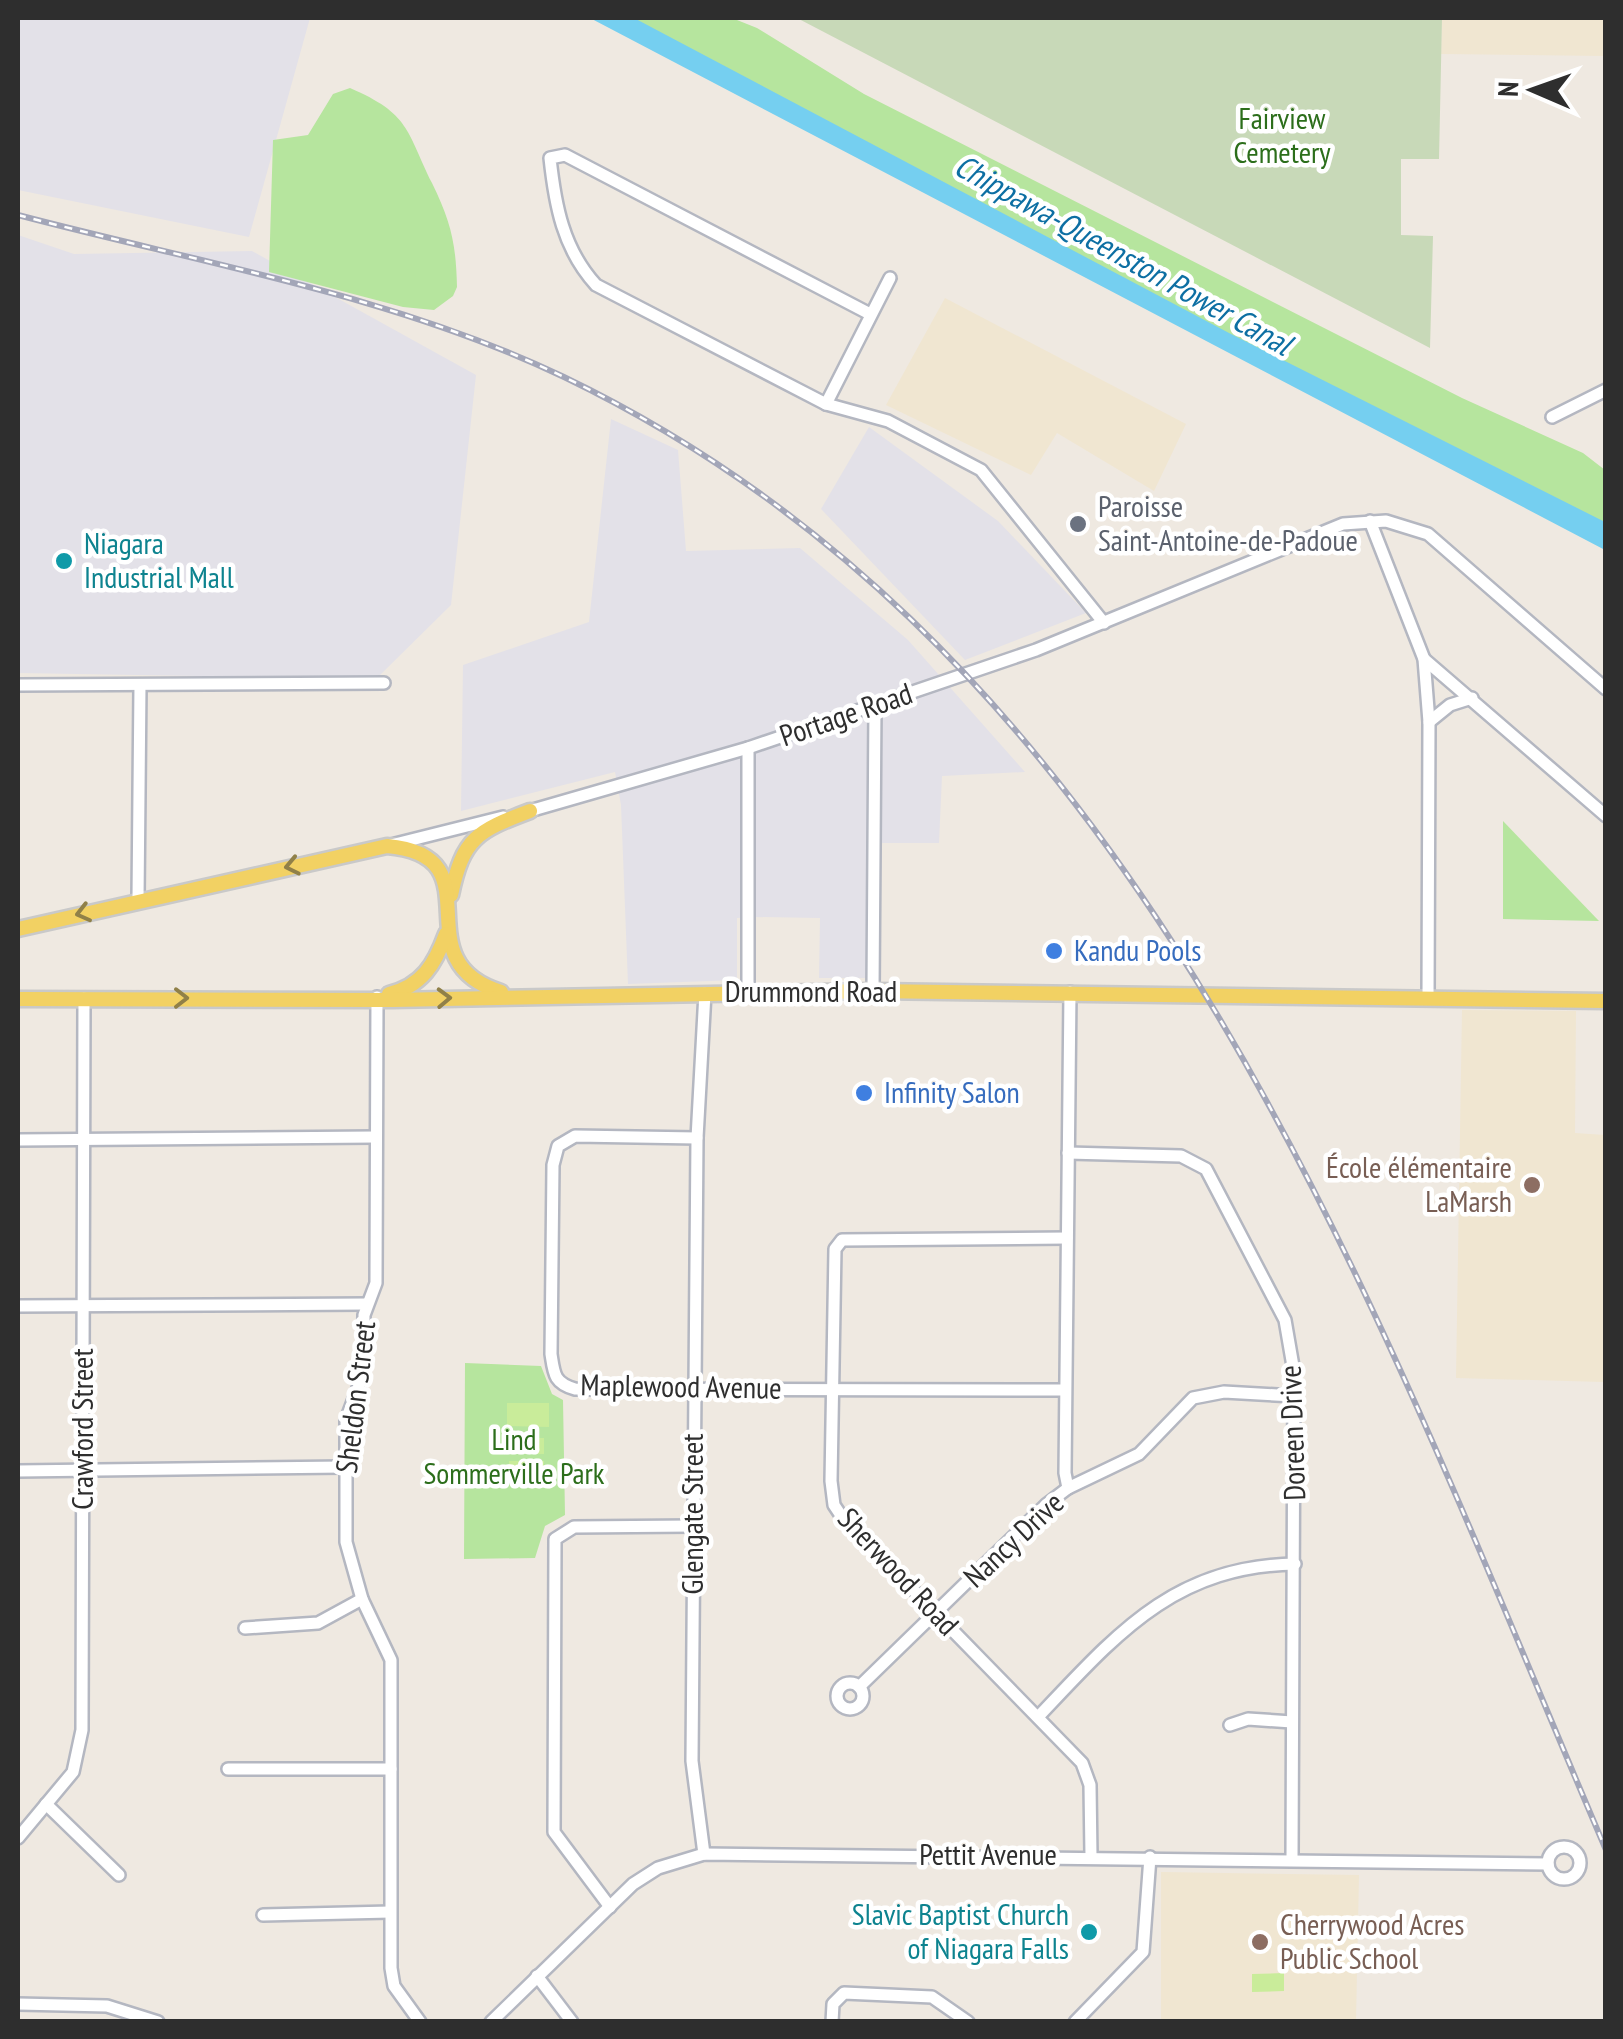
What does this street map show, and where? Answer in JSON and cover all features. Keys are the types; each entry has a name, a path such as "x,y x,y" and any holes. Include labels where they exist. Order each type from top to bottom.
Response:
{"main road":[{"path":"511,996 474,982 464,972 450,948 449,901 458,865 476,835 530,810"},
{"name":"Portage Road","path":"18,929 138,898 388,846"},
{"path":"388,846 416,848 427,856 437,866 449,901"},
{"path":"377,997 405,990 425,976 448,928"},
{"name":"Drummond Road","path":"18,999 873,990 1606,1001"}],"street":[{"path":"870,314 566,155 550,158 564,233 580,267 596,285 826,404 888,421 982,470 1104,623"},
{"path":"826,404 890,278"},
{"path":"1552,417 1606,390"},
{"path":"1370,521 1424,659 1429,722 1428,999"},
{"name":"Portage Road","path":"388,846 748,748 1104,623 1316,532 1370,521 1403,524 1428,534 1606,689"},
{"path":"1424,659 1606,816"},
{"path":"138,898 140,684"},
{"path":"18,685 384,684"},
{"path":"1429,722 1450,705 1472,698"},
{"path":"873,990 875,705"},
{"path":"748,748 748,993"},
{"path":"1068,1488 1065,1390 1070,992"},
{"name":"Glengate Street","path":"704,1854 692,1761 692,1526 697,1138 705,1060 705,993"},
{"name":"Sheldon Street","path":"377,997 376,1283 367,1304 363,1375 346,1420 347,1559 391,1660 390,1912 394,1986 420,2022"},
{"name":"Crawford Street","path":"18,1838 73,1772 80,1750 84,998"},
{"name":"Maplewood Avenue","path":"697,1138 575,1136 558,1146 553,1165 551,1354 555,1379 562,1386 1065,1390"},
{"path":"18,1140 375,1137"},
{"name":"Doreen Drive","path":"1068,1154 1181,1156 1206,1169 1285,1320 1294,1396 1292,1858"},
{"name":"Sherwood Road","path":"1067,1238 842,1240 835,1249 834,1505 1088,1774 1091,1856"},
{"path":"18,1306 367,1304"},
{"name":"Nancy Drive","path":"859,1687 1068,1488 1140,1454 1194,1398 1224,1392 1294,1396"},
{"path":"18,1471 345,1467"},
{"path":"610,1907 554,1832 555,1539 574,1527 692,1526"},
{"path":"1038,1717 1142,1614 1228,1570 1295,1564"},
{"path":"246,1628 318,1622 362,1599"},
{"path":"1230,1725 1248,1720 1292,1722"},
{"path":"228,1770 391,1769"},
{"path":"46,1804 120,1875"},
{"name":"Pettit Avenue","path":"492,2022 610,1907 658,1868 704,1854 1548,1864"},
{"path":"1075,2021 1144,1952 1150,1857"},
{"path":"263,1915 390,1912"},
{"path":"536,1976 572,2022"},
{"path":"832,2022 833,2004 844,1993 932,1997 968,2022"},
{"path":"18,2004 108,2006 158,2022"}],"shaded area":[{"path":"18,18 310,18 249,237 18,190"},
{"path":"1442,18 1605,18 1605,56 1441,54"},
{"name":"Niagara Industrial Mall","path":"18,235 74,254 252,251 476,375 451,605 376,679 18,673"},
{"path":"945,298 1186,424 1154,491 1057,433 1031,475 886,405"},
{"path":"611,419 678,450 686,551 800,548 908,640 1025,772 942,776 939,843 878,843 878,978 819,978 820,918 754,917 737,918 737,980 628,984 621,805 615,772 461,811 463,665 589,622"},
{"path":"869,427 998,521 1086,613 965,660 821,509"},
{"name":"École élémentaire LaMarsh","path":"1462,1010 1576,1011 1575,1133 1605,1135 1603,1382 1456,1378"},
{"name":"Cherrywood Acres Public School","path":"1161,1872 1359,1875 1356,2021 1161,2021"}],"green space":[{"path":"625,18 732,18 757,28 864,94 1462,398 1583,453 1605,470 1605,534"},
{"name":"Fairview Cemetery","path":"797,18 1442,18 1439,159 1401,159 1401,235 1433,236 1430,348"},
{"path":"350,88 384,106 404,125 444,210 454,245 457,287 453,296 434,310 403,307 269,272 273,140 308,135 333,94"},
{"path":"1503,821 1599,921 1503,919"},
{"name":"Lind Sommerville Park","path":"465,1363 541,1366 552,1394 563,1400 565,1515 545,1526 535,1558 464,1559"},
{"path":"507,1403 549,1403 549,1427 507,1426"},
{"path":"509,1438 544,1438 544,1454 509,1454"},
{"path":"509,1461 544,1461 544,1477 509,1477"},
{"path":"1284,1973 1284,1991 1252,1992 1252,1974"}],"water":[{"name":"Chippawa-Queenston Power Canal","path":"590,18 634,18 1229,333 1605,522 1605,550"}],"railway":[{"path":"18,215 364,302 499,348 564,377 767,498 940,648 1088,820 1215,1011 1326,1215 1425,1426 1606,1850"}],"place":[{"name":"Paroisse Saint-Antoine-de-Padoue","path":"1078,524"},
{"name":"Niagara Industrial Mall","path":"64,561"},
{"name":"Kandu Pools","path":"1054,951"},
{"name":"Infinity Salon","path":"864,1093"},
{"name":"École élémentaire LaMarsh","path":"1532,1185"},
{"name":"Slavic Baptist Church of Niagara Falls","path":"1089,1932"},
{"name":"Cherrywood Acres Public School","path":"1260,1942"}]}
